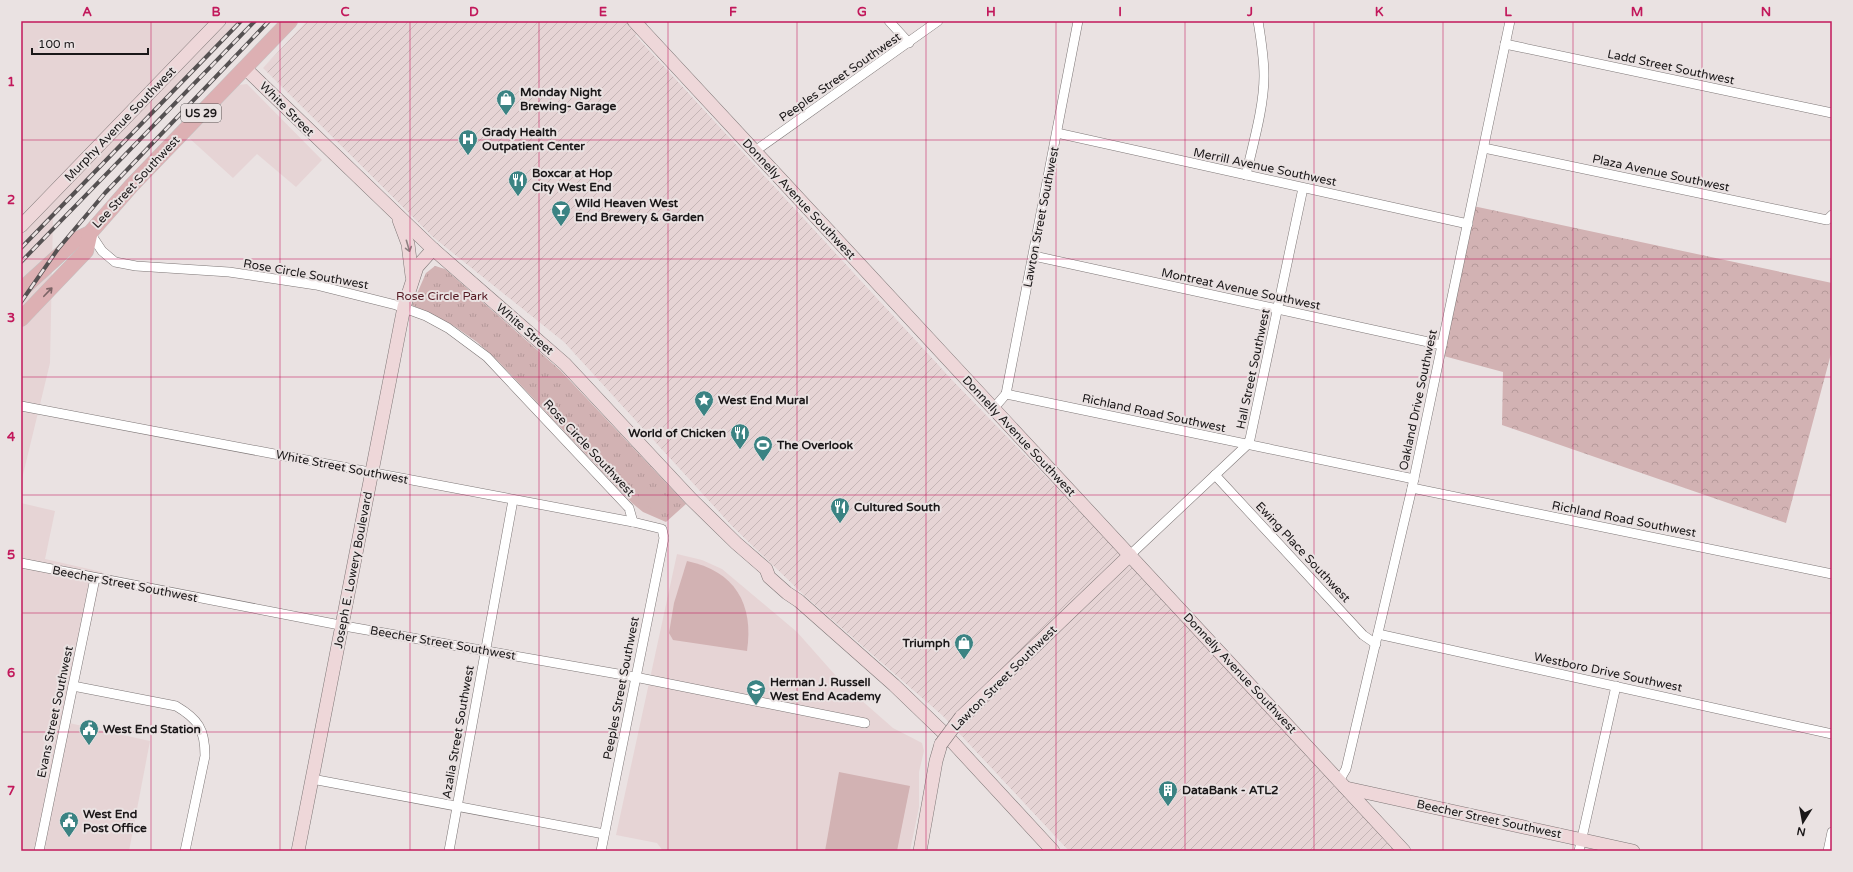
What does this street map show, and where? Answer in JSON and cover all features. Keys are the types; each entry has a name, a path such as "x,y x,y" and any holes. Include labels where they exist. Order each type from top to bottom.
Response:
{"main road":[{"name":"Lee Street Southwest","path":"24,287 77,239 90,233 132,185 290,21"},
{"name":"US 29","path":"21,319 86,251 90,233"}],"street":[{"name":"Murphy Avenue Southwest","path":"21,226 219,21"},
{"name":"Donnelly Avenue Southwest","path":"634,21 1404,851"},
{"path":"889,21 909,43"},
{"name":"Peeples Street Southwest","path":"755,152 938,21"},
{"name":"Lawton Street Southwest","path":"993,409 1006,394 1034,256 1078,21"},
{"path":"1246,175 1262,98 1264,77 1263,53 1258,21"},
{"name":"Oakland Drive Southwest","path":"1342,784 1412,488 1510,21"},
{"name":"Ladd Street Southwest","path":"1505,44 1832,113"},
{"name":"White Street","path":"245,68 433,249 565,364 726,533 766,569 775,571 793,588 800,601 894,685 947,736 1053,851"},
{"name":"Merrill Avenue Southwest","path":"1057,134 1468,224"},
{"name":"Plaza Avenue Southwest","path":"1484,148 1826,220 1832,215"},
{"name":"Hall Street Southwest","path":"1130,555 1247,445 1250,439 1303,188"},
{"path":"396,214 408,244 413,278"},
{"name":"Rose Circle Southwest","path":"90,233 102,251 115,262 136,266 228,272 316,285 404,307 448,328 487,356 629,508 633,522"},
{"name":"Joseph E. Lowery Boulevard","path":"298,851 404,307 417,268 433,249"},
{"name":"Montreat Avenue Southwest","path":"1034,256 1442,345"},
{"name":"Richland Road Southwest","path":"1006,394 1247,445 1414,478"},
{"name":"White Street Southwest","path":"21,406 633,522 662,529"},
{"name":"Ewing Place Southwest","path":"1215,475 1363,635 1376,644"},
{"name":"Richland Road Southwest","path":"1412,488 1832,574"},
{"name":"Azalia Street Southwest","path":"449,851 513,500"},
{"name":"Peeples Street Southwest","path":"601,851 664,538 662,529"},
{"name":"Lawton Street Southwest","path":"920,851 936,761 941,744 961,718 1130,555"},
{"name":"Beecher Street Southwest","path":"21,563 342,626 635,677 865,722"},
{"name":"Evans Street Southwest","path":"39,851 95,578"},
{"name":"Westboro Drive Southwest","path":"1378,634 1832,734"},
{"path":"73,686 176,706 190,715 202,730 205,743 205,756 185,851"},
{"path":"1580,845 1616,686"},
{"path":"312,779 604,834"},
{"name":"Beecher Street Southwest","path":"1342,784 1580,845 1633,851"},
{"path":"1828,851 1832,832"}],"shaded area":[{"path":"21,21 244,21 53,218 50,363 21,483"},
{"path":"307,21 649,21 635,35 953,381 1119,552 1395,851 1069,851 943,716 805,596 732,526 564,342 433,237 263,68"},
{"path":"247,84 322,160 296,187 257,154 233,178 188,137 238,85"},
{"path":"21,503 55,511 45,559 102,572 69,723 150,741 129,851 21,851"},
{"name":"Herman J. Russell West End Academy","path":"677,554 702,560 722,569 797,632 844,685 893,728 922,743 924,751 919,772 919,807 910,851 663,851 657,843 616,835"}],"green space":[{"path":"1473,206 1832,283 1832,350 1786,523 1502,425 1503,372 1440,355"},
{"name":"Rose Circle Park","path":"435,266 445,269 560,370 686,504 666,522 643,512 632,503 499,362 477,342 454,326 412,305 426,273"},
{"path":"643,486 669,497 663,513 636,502"},
{"path":"687,561 704,566 718,573 729,581 738,592 744,605 747,619 747,651 673,640 669,633 674,603"},
{"path":"839,772 910,786 897,851 825,851"}],"railway":[{"path":"21,248 241,21"},
{"path":"21,262 255,21"},
{"path":"21,302 58,249 105,193 269,21"}],"place":[{"name":"Monday Night Brewing- Garage","path":"506,116"},
{"name":"Grady Health Outpatient Center","path":"468,156"},
{"name":"Boxcar at Hop City West End","path":"518,197"},
{"name":"Wild Heaven West End Brewery & Garden","path":"561,227"},
{"name":"West End Mural","path":"704,417"},
{"name":"World of Chicken","path":"740,450"},
{"name":"The Overlook","path":"763,462"},
{"name":"Cultured South","path":"840,524"},
{"name":"Triumph","path":"964,660"},
{"name":"Herman J. Russell West End Academy","path":"756,706"},
{"name":"West End Station","path":"89,746"},
{"name":"DataBank - ATL2","path":"1168,807"},
{"name":"West End Post Office","path":"69,838"}]}
